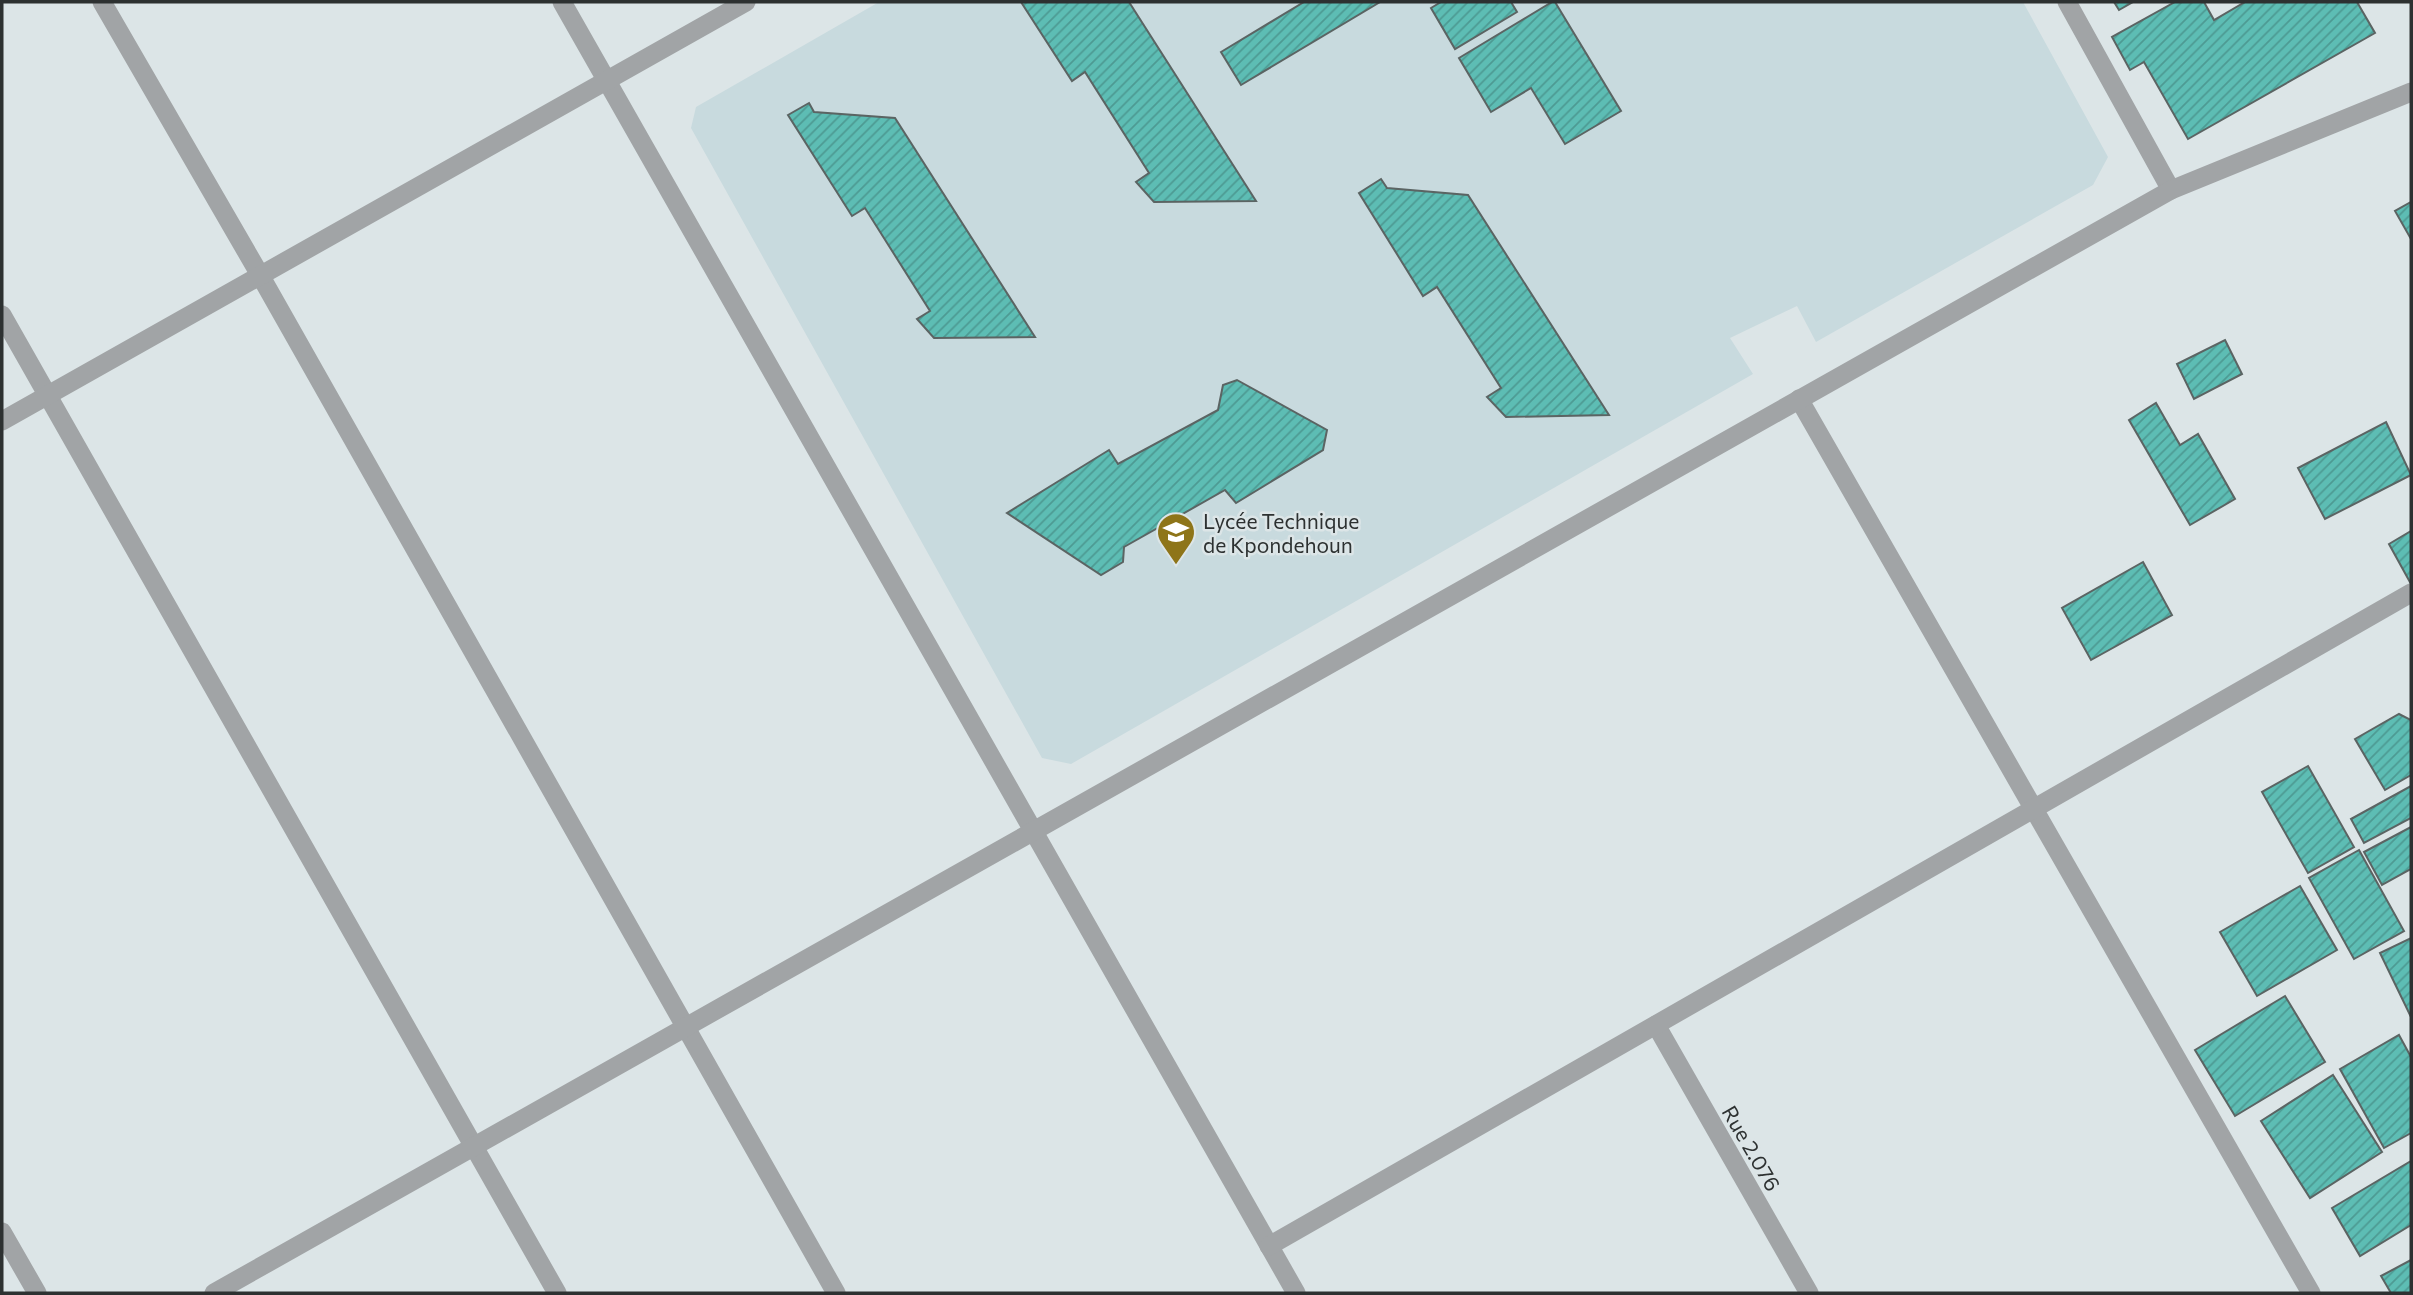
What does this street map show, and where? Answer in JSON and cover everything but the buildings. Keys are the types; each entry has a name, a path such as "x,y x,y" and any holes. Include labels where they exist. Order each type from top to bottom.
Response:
{"street":[{"path":"102,2 260,275 836,1293"},
{"path":"562,2 1296,1293"},
{"path":"2,421 746,2"},
{"path":"2067,2 2171,190"},
{"path":"214,1293 2171,190 2411,92"},
{"path":"2,315 557,1293"},
{"path":"1799,400 2311,1293"},
{"path":"1269,1246 2034,808 2409,601"},
{"name":"Rue 2.076","path":"1656,1025 1809,1293"},
{"path":"2,1232 37,1293"}],"shaded area":[{"name":"Lycée Technique de Kpondehoun","path":"879,2 2023,2 2108,157 2093,185 1816,342 1797,306 1730,338 1753,374 1071,764 1042,758 691,128 696,107"}],"place":[{"name":"Lycée Technique de Kpondehoun","path":"1176,566"}]}
